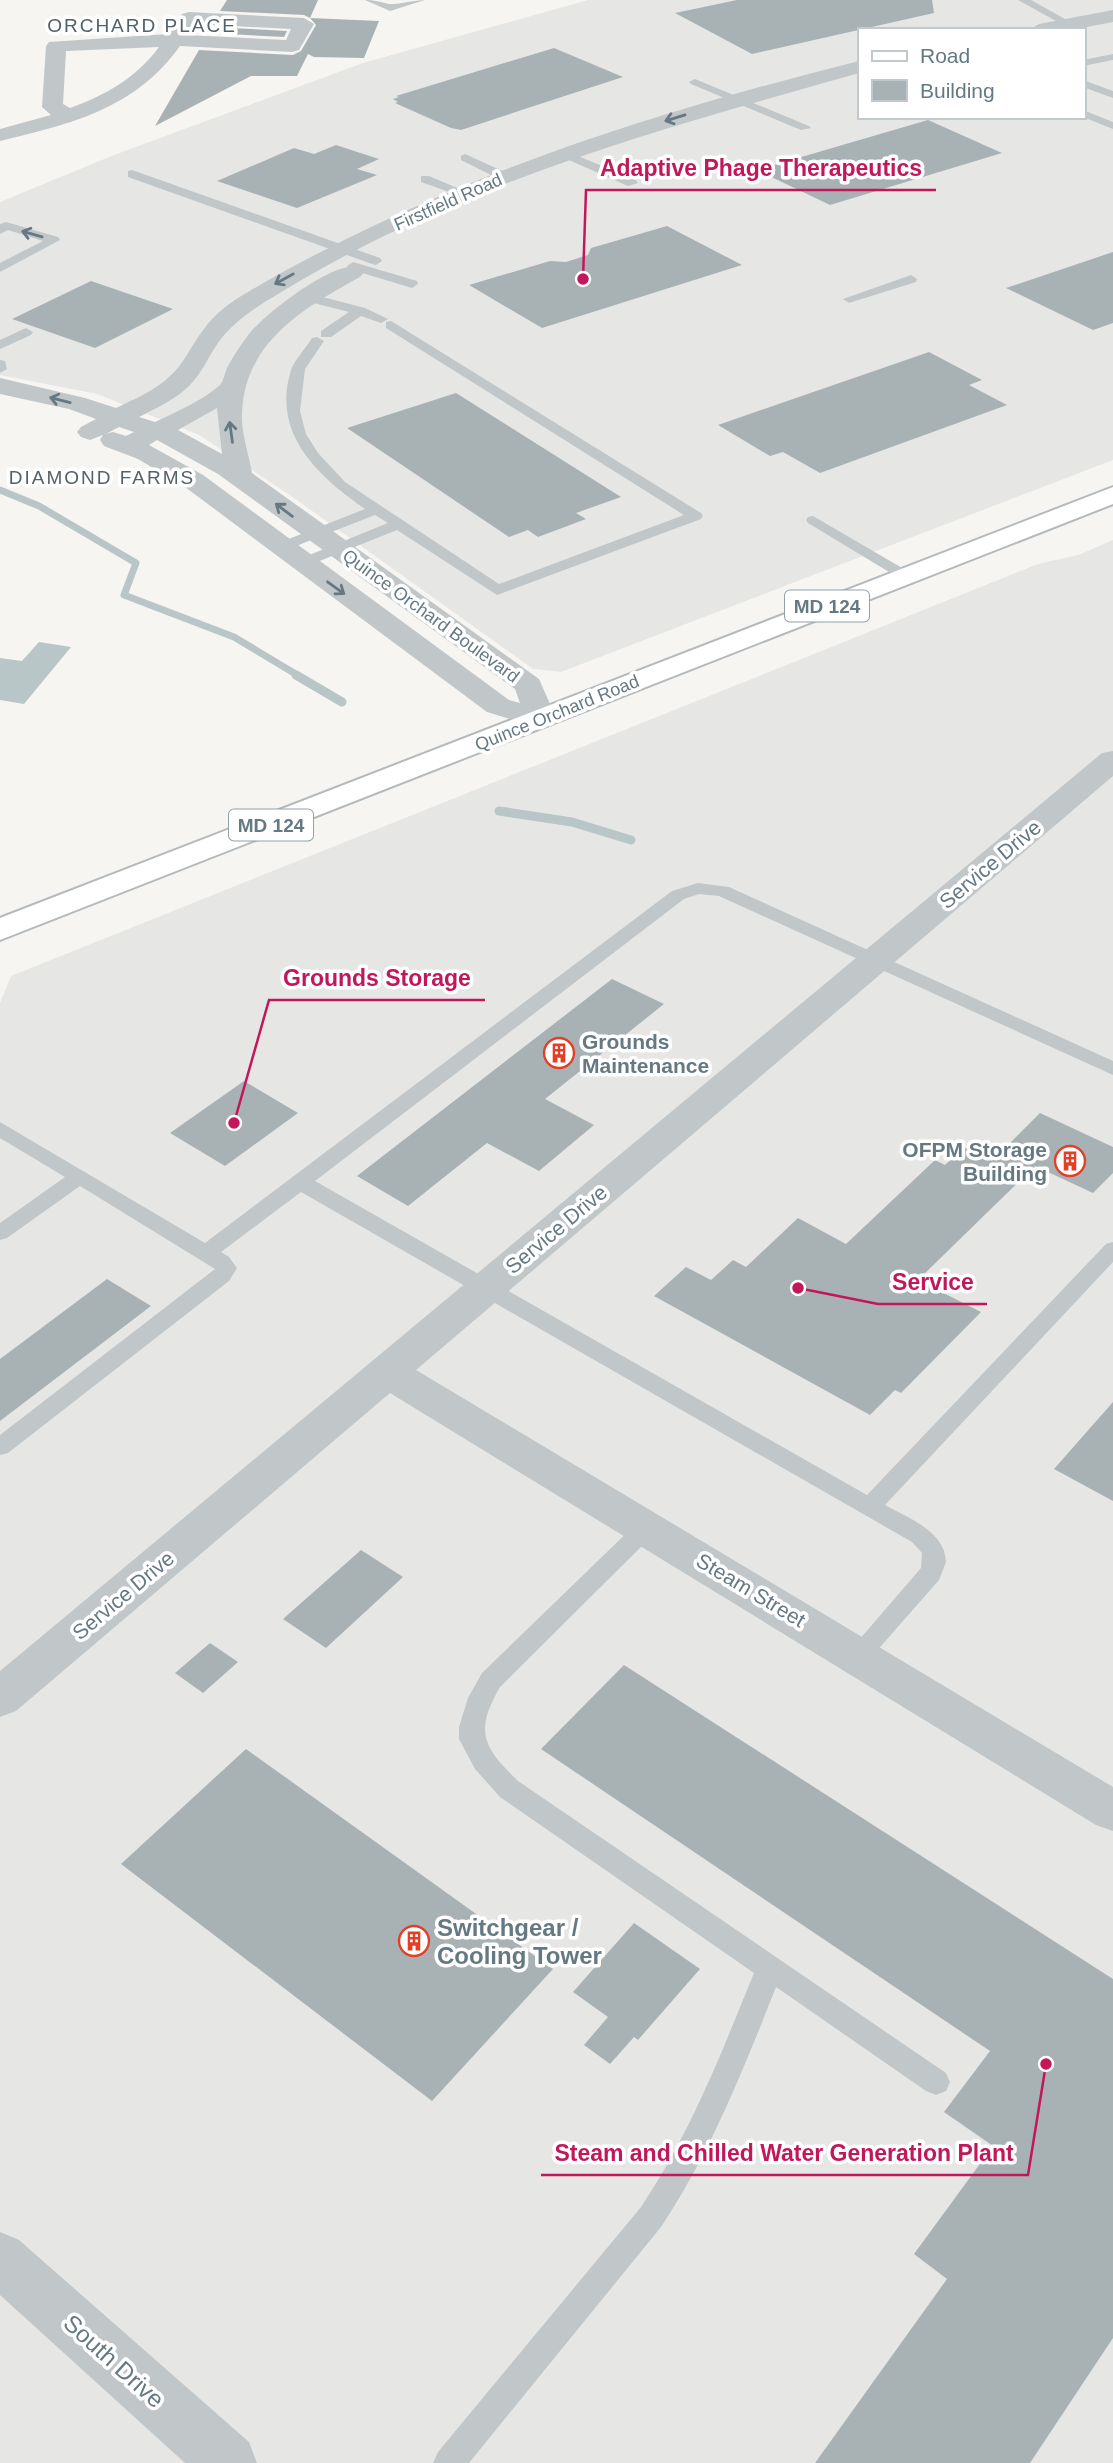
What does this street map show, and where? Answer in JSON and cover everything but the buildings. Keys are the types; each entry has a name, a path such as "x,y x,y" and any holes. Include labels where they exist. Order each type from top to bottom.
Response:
{"main road":[{"name":"Quince Orchard Road","path":"0,930 1113,495"}],"street":[{"path":"1083,28 1113,16"},
{"path":"0,135 69,116 141,79 174,40 188,18 304,24 292,46 174,40 56,46 52,107 69,116"},
{"path":"1085,31 1113,33"},
{"name":"Firstfield Road","path":"549,183 858,67"},
{"name":"Firstfield Road","path":"90,432 163,394 181,380 214,331 240,307 333,254 463,192 566,155 744,110 858,85"},
{"name":"Firstfield Road","path":"233,387 239,368 257,340 276,320 307,297 399,250"},
{"name":"Quince Orchard Boulevard","path":"0,386 76,404 155,430 178,439 239,476 528,685 542,720"},
{"path":"127,445 188,416 233,387"},
{"path":"233,387 230,433 239,476"},
{"name":"Quince Orchard Boulevard","path":"0,407 90,432 147,453 194,481 498,706 542,720"},
{"name":"Service Drive","path":"0,1698 1113,760"},
{"name":"Steam Street","path":"387,1372 1113,1811"},
{"name":"South Drive","path":"0,2259 228,2463"}],"lane":[{"path":"370,0 390,8 420,0"},
{"path":"1023,0 1071,28"},
{"path":"1085,63 1113,57"},
{"path":"695,82 744,110 805,128"},
{"path":"1085,84 1113,95"},
{"path":"1085,114 1113,126"},
{"path":"566,155 632,183"},
{"path":"465,158 505,177"},
{"path":"132,174 412,284"},
{"path":"425,179 463,192"},
{"path":"0,230 6,226 54,240 0,268"},
{"path":"333,254 368,265"},
{"path":"849,299 911,279"},
{"path":"307,297 360,311 386,322 696,516 497,590 375,510 323,470 299,434 293,411 298,369 321,338 360,311"},
{"path":"0,345 26,332"},
{"path":"291,555 326,541 375,510"},
{"path":"813,520 904,575"},
{"path":"291,555 326,541 397,525"},
{"path":"206,1253 688,890 710,888 723,891 1113,1069"},
{"path":"0,1129 206,1253 226,1268 221,1276 0,1447"},
{"path":"0,1233 79,1177"},
{"path":"300,1182 920,1536 935,1553 936,1563 931,1573 858,1655"},
{"path":"869,1507 1113,1249"},
{"path":"646,1528 491,1680 475,1706 470,1736 482,1763 509,1788 936,2082"},
{"path":"449,2463 651,2217 680,2175 702,2133 770,1968"}],"shaded area":[{"path":"588,0 1113,0 1113,460 561,672 533,669 294,498 199,435 97,394 0,375 0,202 114,155 363,63"},
{"path":"1113,540 1113,2463 0,2463 0,1003 11,976 1038,564 1078,555"},
{"path":"39,642 71,647 24,704 0,700 0,658 22,661"}],"waterway":[{"path":"0,490 39,506 136,563 124,595 234,637 299,676"},
{"path":"296,675 342,702"},
{"path":"499,811 572,822 631,840"}],"place":[{"name":"Adaptive Phage Therapeutics","path":"583,279"},
{"name":"Grounds Maintenance","path":"559,1053"},
{"name":"Grounds Storage","path":"234,1123"},
{"name":"OFPM Storage Building","path":"1070,1161"},
{"name":"Service","path":"798,1288"},
{"name":"Switchgear / Cooling Tower","path":"414,1941"},
{"name":"Steam and Chilled Water Generation Plant","path":"1046,2064"}],"district":[{"name":"ORCHARD PLACE","path":"142,25"},
{"name":"DIAMOND FARMS","path":"102,477"}]}
